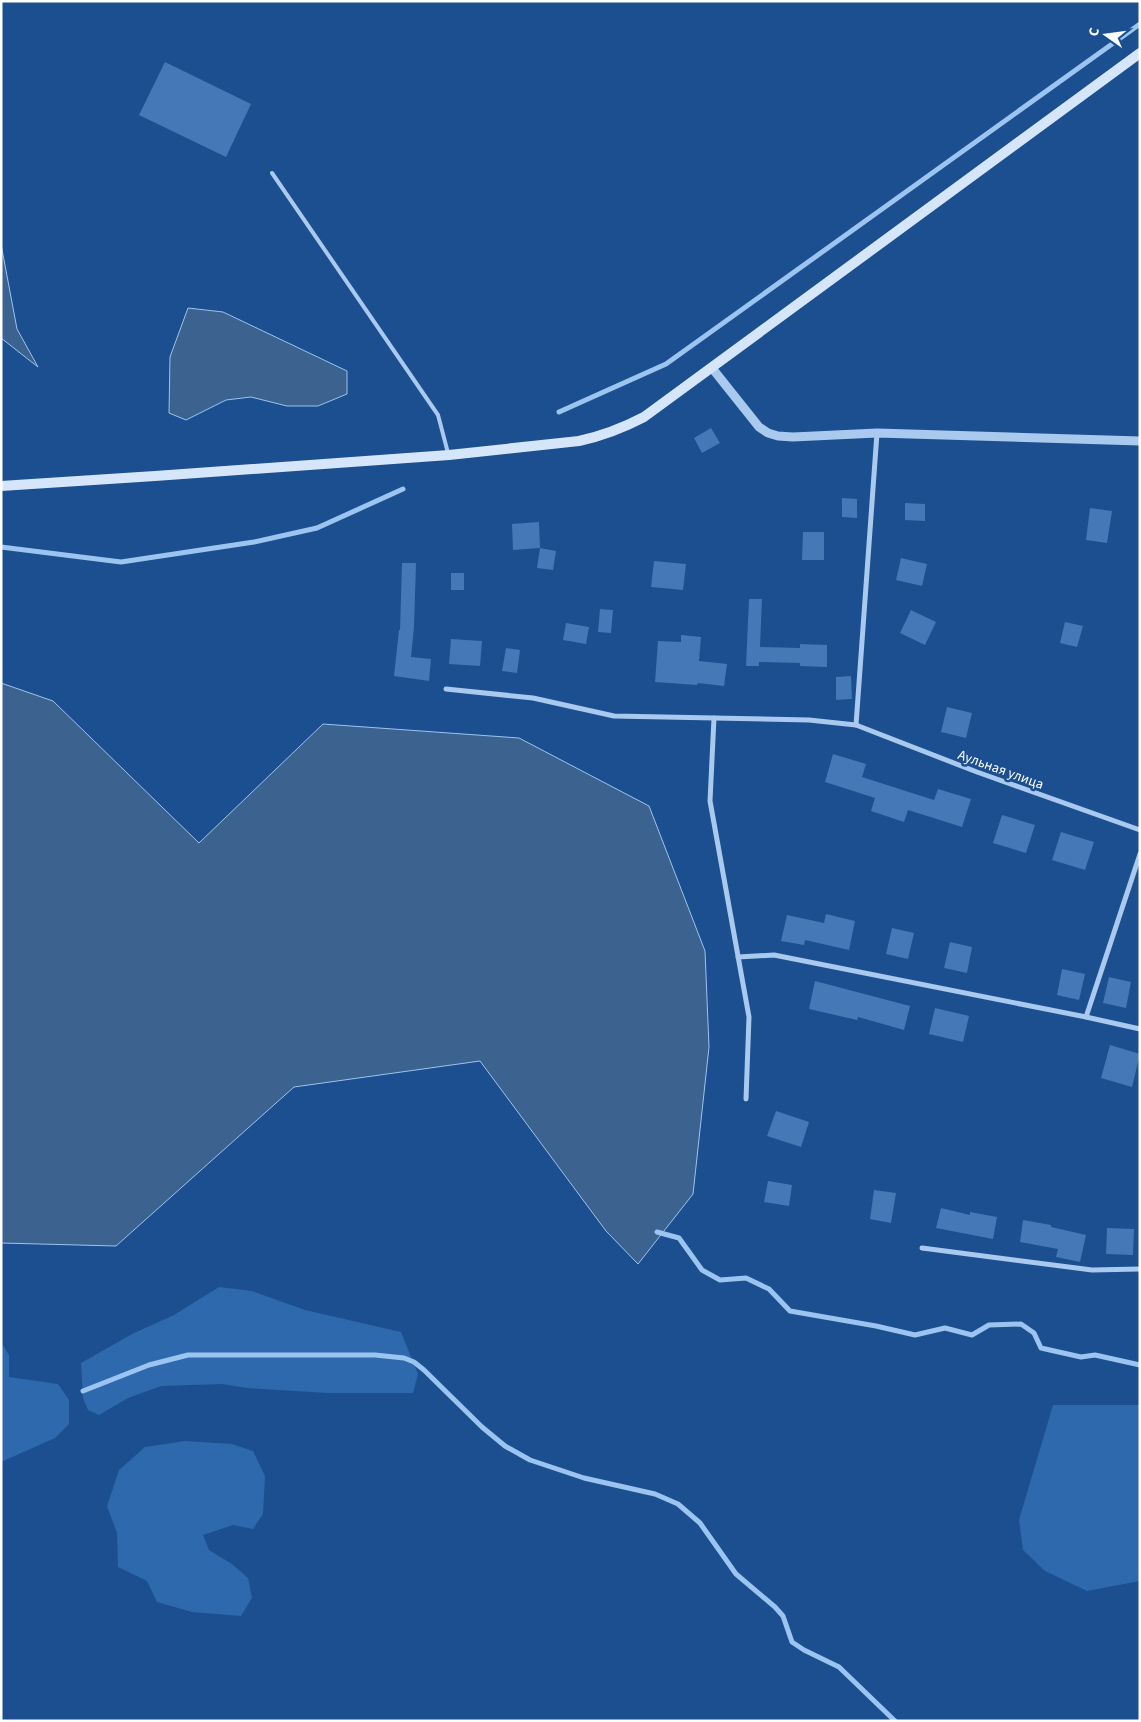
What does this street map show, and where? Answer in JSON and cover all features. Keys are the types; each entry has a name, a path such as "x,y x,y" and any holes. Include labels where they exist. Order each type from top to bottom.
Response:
{"main road":[{"path":"1,486 449,455 556,444 599,437 644,417 1140,53"}],"street":[{"path":"712,368 759,427 768,433 778,436 877,433 1140,441"},
{"path":"856,725 877,433"},
{"name":"Аульная улица","path":"446,689 533,698 614,716 809,720 856,725 977,772 1140,830"},
{"path":"714,718 710,800 749,1017 746,1099"},
{"path":"1086,1017 1140,854"},
{"path":"738,957 774,955 1140,1029"},
{"path":"922,1248 1092,1270 1140,1269"}],"lane":[{"path":"272,173 438,415 449,455"}],"shaded area":[{"path":"1,244 17,329 38,367 1,338"},
{"path":"188,308 223,312 347,371 347,394 318,406 287,406 251,397 226,400 186,420 169,413 170,357"},
{"path":"1,683 53,701 199,843 323,724 519,738 649,806 705,951 709,1047 693,1194 638,1264 606,1231 480,1061 294,1087 116,1246 1,1243"},
{"path":"219,1287 252,1291 305,1310 401,1332 418,1374 413,1393 328,1393 247,1388 222,1384 161,1386 128,1398 99,1415 88,1410 83,1398 81,1363 132,1334 174,1315"},
{"path":"1,1342 9,1355 9,1377 58,1384 69,1400 69,1424 55,1438 1,1462"},
{"path":"1053,1405 1140,1405 1140,1581 1087,1591 1045,1571 1023,1550 1019,1520"},
{"path":"185,1441 232,1444 253,1451 265,1476 263,1514 253,1529 233,1525 203,1535 209,1550 232,1564 248,1578 252,1598 241,1616 192,1612 157,1602 147,1581 118,1567 117,1533 107,1506 119,1470 145,1447"}],"building":[{"path":"165,62 251,104 226,157 139,115"},
{"path":"711,428 720,443 702,453 694,438"},
{"path":"842,498 857,499 857,518 842,517"},
{"path":"905,503 925,504 925,521 905,520"},
{"path":"1090,508 1112,511 1107,543 1086,540"},
{"path":"539,522 540,548 513,550 512,524"},
{"path":"803,532 824,532 824,560 802,560"},
{"path":"540,548 556,551 553,570 537,568"},
{"path":"901,558 927,564 922,586 896,580"},
{"path":"654,561 686,564 683,590 651,587"},
{"path":"402,563 416,563 411,657 431,659 429,681 394,676 400,630"},
{"path":"451,573 464,573 464,590 451,590"},
{"path":"749,599 762,599 760,647 800,648 800,644 827,645 827,667 800,666 800,663 759,662 759,666 746,666"},
{"path":"600,609 613,610 611,633 598,632"},
{"path":"911,610 936,622 925,645 900,633"},
{"path":"1065,622 1083,626 1077,647 1060,643"},
{"path":"566,623 589,627 586,644 563,640"},
{"path":"681,635 701,637 699,661 727,664 724,686 655,682 658,641 681,642"},
{"path":"451,639 482,641 480,666 449,664"},
{"path":"506,648 520,650 517,673 502,671"},
{"path":"851,676 852,699 836,700 836,677"},
{"path":"947,707 972,713 966,738 941,732"},
{"path":"833,754 866,764 862,777 934,800 938,789 971,799 962,827 908,810 904,822 871,811 875,798 825,782"},
{"path":"1002,815 1035,825 1026,853 993,843"},
{"path":"1061,832 1094,842 1085,870 1052,860"},
{"path":"826,914 855,921 849,950 805,940 804,945 781,941 787,915 824,923"},
{"path":"892,928 914,933 908,959 886,954"},
{"path":"950,942 972,947 967,973 944,968"},
{"path":"1062,969 1085,974 1079,1000 1057,995"},
{"path":"1109,977 1131,982 1126,1008 1103,1003"},
{"path":"815,981 910,1006 904,1030 858,1017 857,1020 809,1009"},
{"path":"935,1008 969,1016 963,1042 929,1034"},
{"path":"1110,1045 1140,1054 1132,1087 1101,1078"},
{"path":"776,1111 809,1122 801,1147 767,1136"},
{"path":"768,1181 792,1185 789,1206 764,1202"},
{"path":"874,1190 896,1193 891,1223 870,1219"},
{"path":"941,1208 970,1215 970,1212 997,1217 993,1239 936,1228"},
{"path":"1023,1220 1051,1225 1051,1227 1086,1235 1080,1262 1056,1257 1058,1249 1020,1242"},
{"path":"1107,1228 1134,1229 1133,1255 1106,1254"}],"waterway":[{"path":"559,412 666,364 1140,24"},
{"path":"1,547 121,562 254,542 317,528 403,489"},
{"path":"657,1232 679,1238 702,1270 720,1280 746,1278 769,1289 790,1311 915,1335 945,1328 972,1335 989,1325 1021,1324 1034,1333 1041,1348 1081,1357 1095,1355 1140,1365"},
{"path":"83,1391 149,1365 188,1355 375,1355 404,1358 414,1362 482,1427 505,1446 530,1460 584,1478 655,1494 678,1504 700,1523 736,1574 783,1616 792,1642 839,1667 895,1721"}]}
